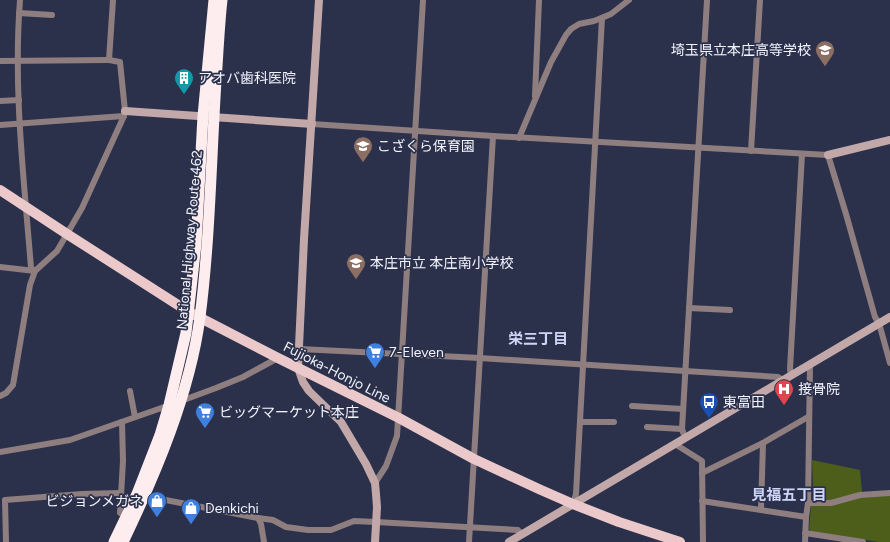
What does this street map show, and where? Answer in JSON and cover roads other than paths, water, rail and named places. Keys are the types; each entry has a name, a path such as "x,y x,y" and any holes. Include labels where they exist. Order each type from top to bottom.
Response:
{"highway":[{"name":"National Highway Route 462","path":"123,542 145,496 180,401 200,317 206,246 208,116 214,0"},
{"name":"National Highway Route 462","path":"114,542 150,462 169,405 186,333 208,116 222,0"}],"main road":[{"name":"Fujioka-Honjo Line","path":"0,190 189,312 398,418 474,459 573,504 619,522 680,542"}],"street":[{"path":"20,0 17,60 20,124 31,268 35,271"},
{"path":"109,60 113,0"},
{"path":"319,0 304,239 298,368 309,391 341,422 366,464 375,483 377,507 375,542"},
{"path":"375,483 386,466 397,436 423,0"},
{"path":"535,102 539,0"},
{"path":"519,138 551,62 566,35 571,29 580,24 594,22 611,14 629,0"},
{"path":"685,438 682,429 683,409 707,0"},
{"path":"751,151 760,0"},
{"path":"19,13 52,15"},
{"path":"573,504 576,494 602,18"},
{"path":"0,61 109,60 120,62 124,114 82,208 58,251 35,271 30,285 14,385 6,393 0,396"},
{"path":"0,101 19,100"},
{"path":"0,125 124,114 208,116 519,138 828,155 890,140"},
{"path":"469,542 493,136"},
{"path":"791,375 790,369 802,154"},
{"path":"828,155 875,317 879,323 890,362"},
{"path":"0,267 35,271"},
{"path":"689,308 730,310"},
{"path":"509,542 890,317"},
{"path":"300,349 480,358 686,371 778,377 783,380"},
{"path":"0,452 70,440 216,388 243,377 278,358"},
{"path":"805,542 808,504 808,417 810,365"},
{"path":"130,391 135,417"},
{"path":"632,406 683,409"},
{"path":"702,473 763,443 808,417"},
{"path":"122,422 123,460 120,513 127,516"},
{"path":"580,422 614,422"},
{"path":"647,428 682,429"},
{"path":"761,510 763,443"},
{"path":"675,444 702,461 703,542"},
{"path":"6,542 6,500 120,492"},
{"path":"808,504 831,503 860,494 890,493"},
{"path":"145,496 273,520 286,527 308,530 332,530 354,521 518,530 522,534"},
{"path":"702,502 806,517"},
{"path":"258,518 261,524 264,542"},
{"path":"805,533 863,542"}],"place":[{"name":"埼玉県立本庄高等学校","path":"825,67"},
{"name":"アオバ歯科医院","path":"184,95"},
{"name":"こざくら保育園","path":"363,163"},
{"name":"本庄市立 本庄南小学校","path":"356,280"},
{"name":"7-Eleven","path":"375,369"},
{"name":"接骨院","path":"784,406"},
{"name":"東富田","path":"709,419"},
{"name":"ビッグマーケット本庄","path":"205,429"},
{"name":"ビジョンメガネ","path":"157,518"},
{"name":"Denkichi","path":"191,525"}],"district":[{"name":"栄三丁目","path":"538,339"},
{"name":"見福五丁目","path":"789,495"}]}
